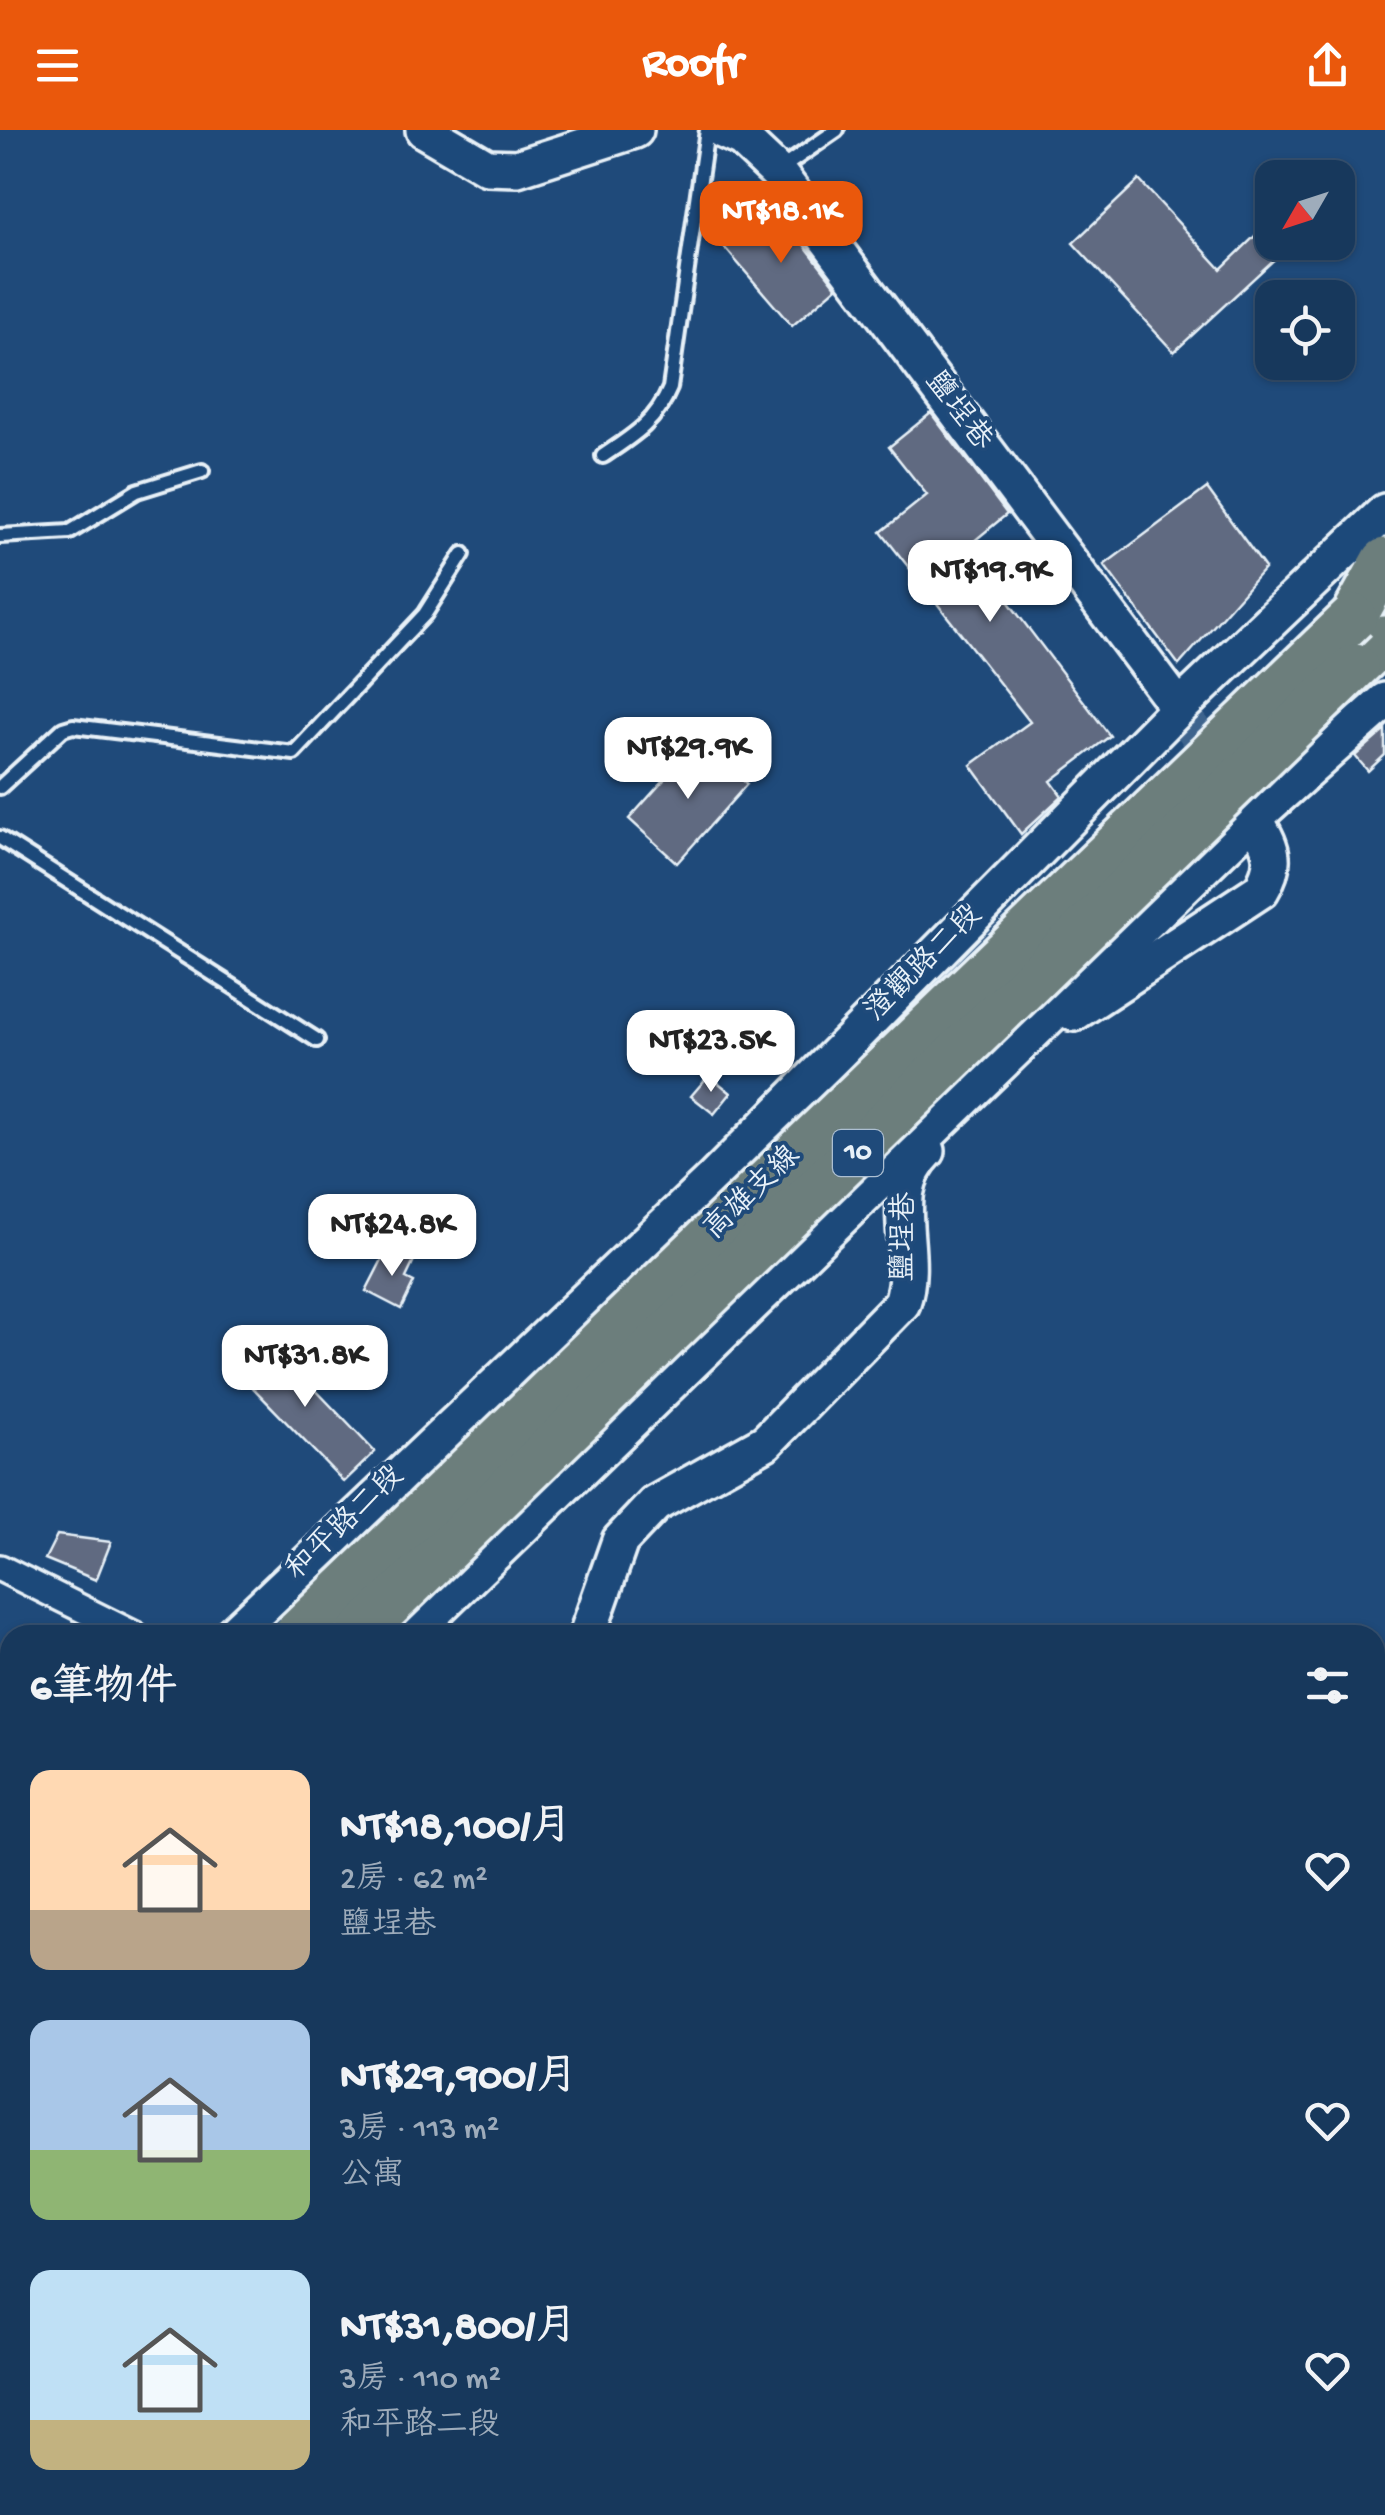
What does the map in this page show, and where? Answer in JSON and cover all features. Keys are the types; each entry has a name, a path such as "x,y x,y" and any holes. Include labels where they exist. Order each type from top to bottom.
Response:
{"highway":[{"path":"1373,631 1385,561"},
{"name":"高雄支線","path":"307,1625 1373,631"},
{"name":"高雄支線","path":"368,1625 1373,631"}],"street":[{"path":"424,130 486,167 517,168 635,130"},
{"name":"鹽埕巷","path":"722,130 742,139 778,172 1179,708"},
{"name":"澄觀路二段","path":"418,1454 709,1183 1179,708 1385,512"},
{"path":"420,1625 1254,818 1385,700"},
{"name":"鹽埕巷","path":"591,1625 620,1541 655,1504 766,1442 902,1303 908,1286 903,1187 912,1166 1050,1031 1261,890 1272,872 1274,850 1254,818"},
{"name":"和平路二段","path":"242,1625 418,1454"},
{"path":"0,1568 115,1625"}],"lane":[{"path":"603,456 644,429 661,411 670,388 707,130"},
{"path":"778,172 837,130"},
{"path":"0,536 70,532 137,491 202,470"},
{"path":"0,788 63,729 73,726 294,753 425,614 463,554"},
{"path":"0,838 317,1040"}],"building":[{"path":"1139,180 1221,269 1255,236 1255,260 1274,260 1174,352 1073,243"},
{"path":"773,205 837,287 792,326 724,247"},
{"path":"931,413 1007,514 967,547 1110,736 1051,781 1062,796 1021,834 971,765 1030,722 881,532 927,495 889,447"},
{"path":"1207,488 1265,568 1179,665 1104,565"},
{"path":"1385,730 1385,755 1368,771 1355,756"},
{"path":"699,741 747,784 677,863 629,819"},
{"path":"709,1075 731,1093 714,1114 691,1096"},
{"path":"388,1248 414,1261 406,1278 414,1282 401,1309 366,1291"},
{"path":"266,1338 375,1452 344,1482 234,1368"},
{"path":"57,1535 111,1542 96,1580 45,1559"}],"tunnel":[{"path":"1179,708 1224,773"}]}
